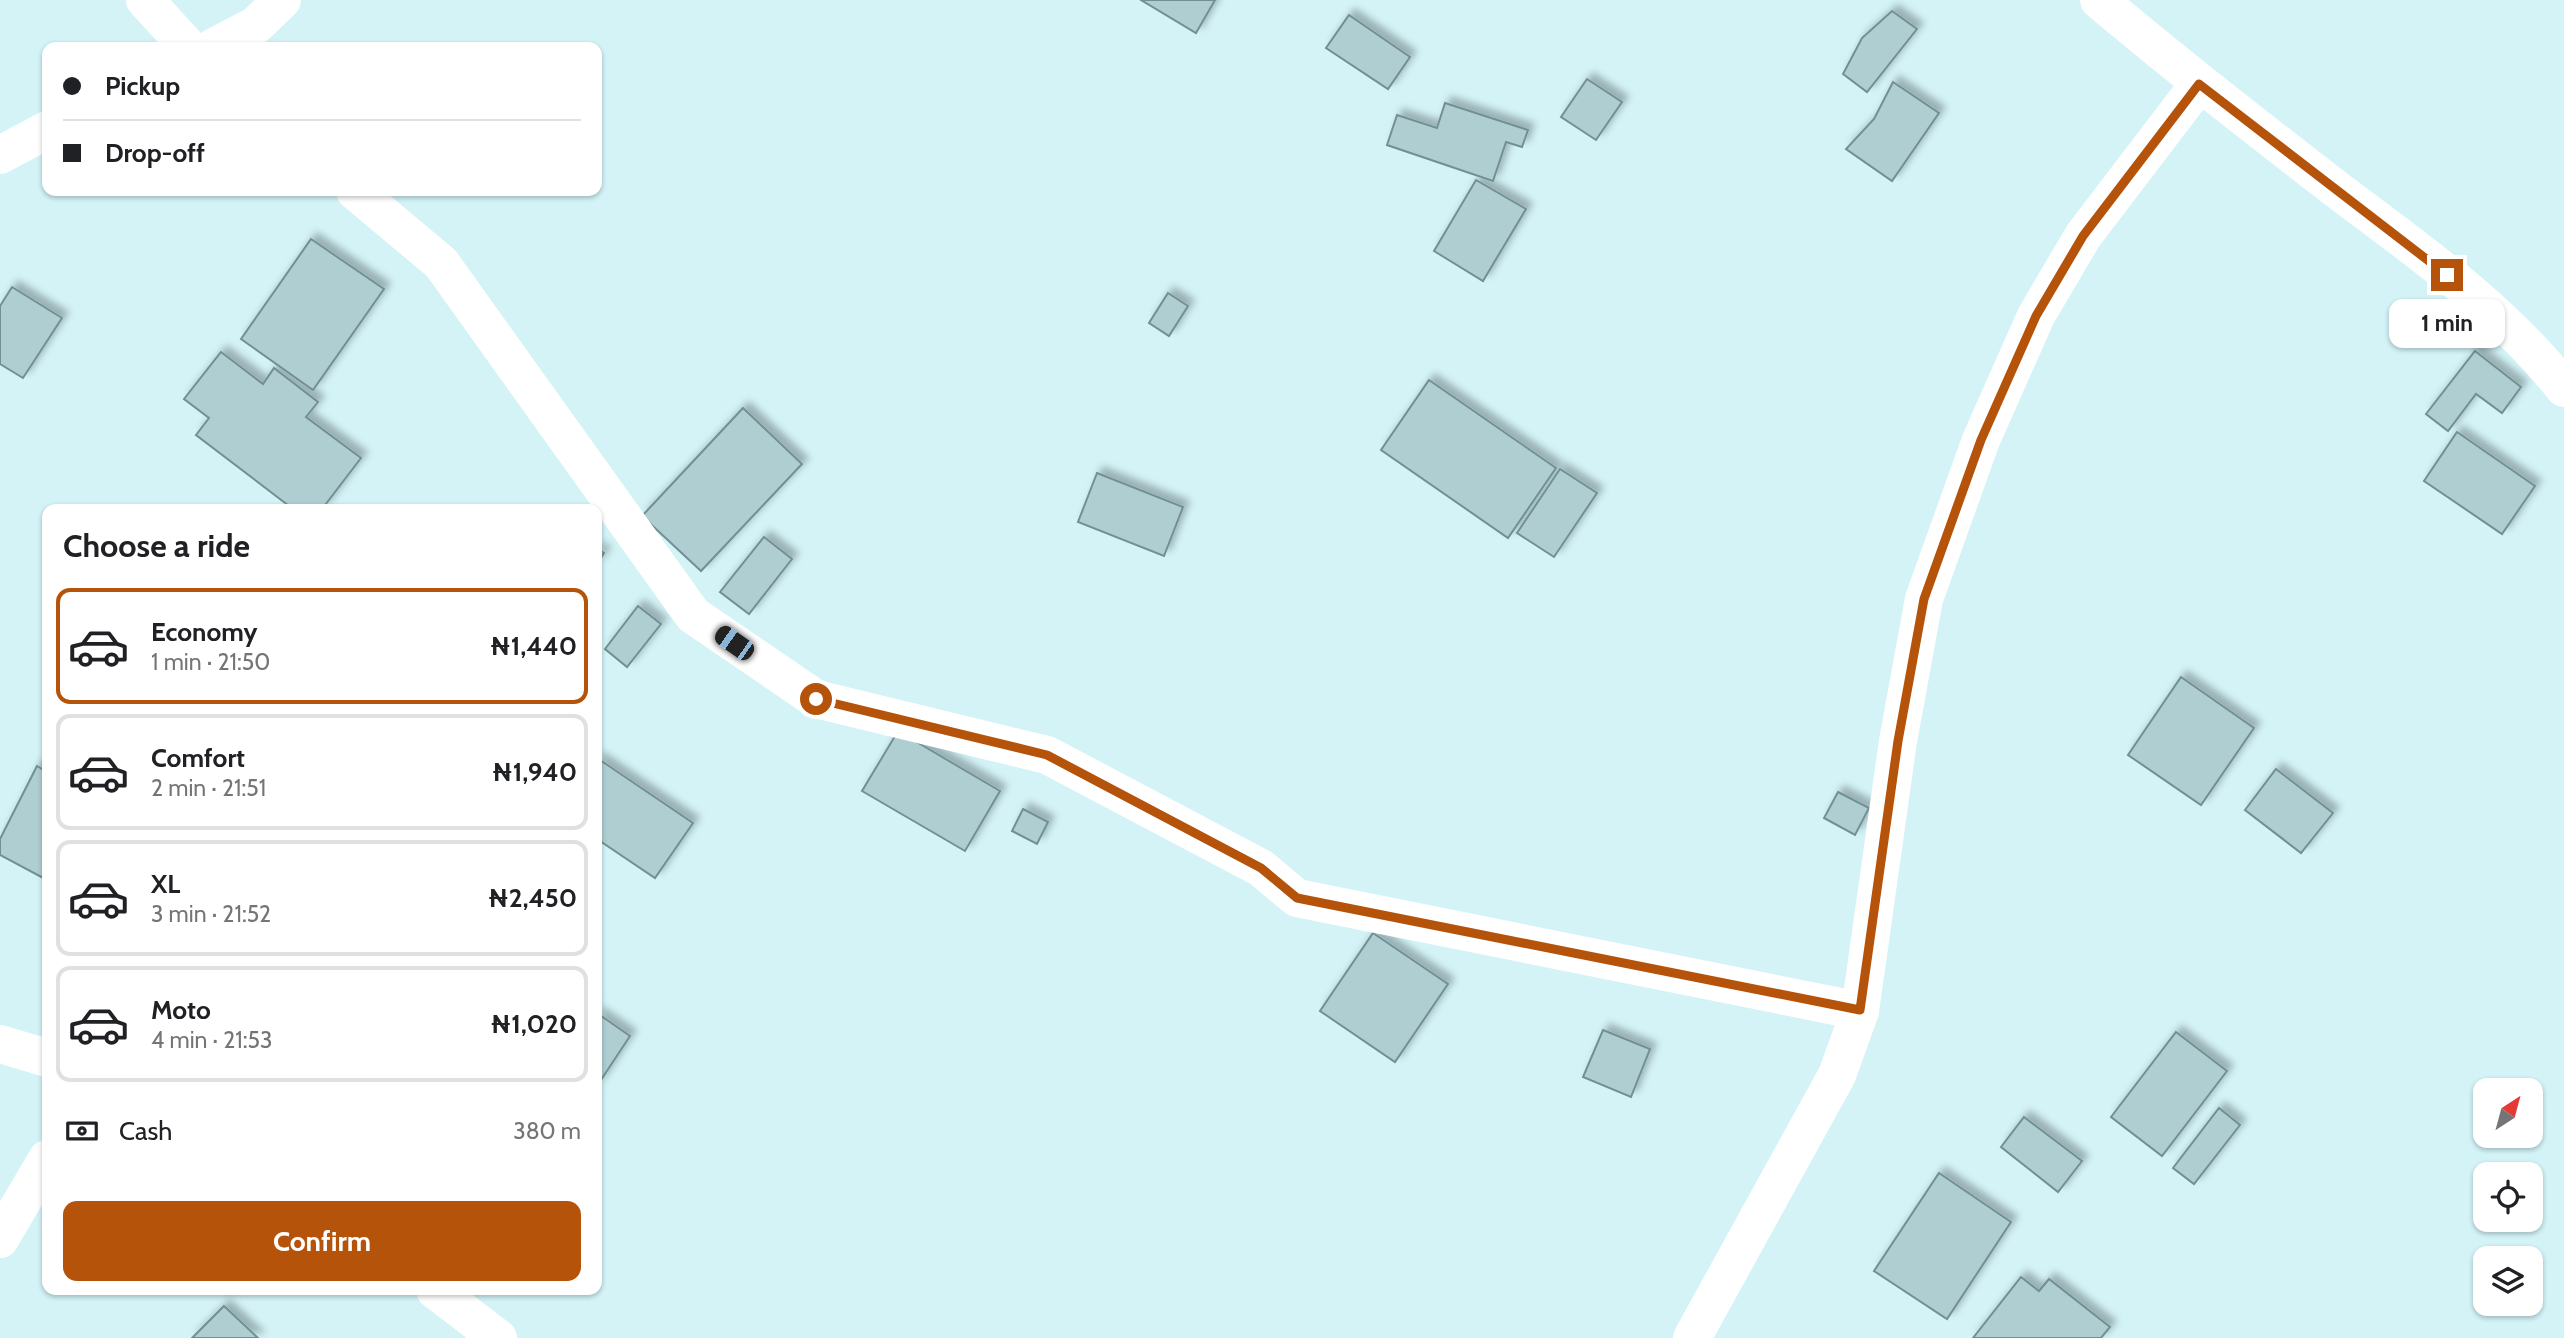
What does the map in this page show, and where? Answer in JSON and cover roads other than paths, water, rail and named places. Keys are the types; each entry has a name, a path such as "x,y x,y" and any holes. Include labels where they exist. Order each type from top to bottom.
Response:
{"street":[{"path":"145,0 183,42"},
{"path":"224,42 256,25 282,0"},
{"path":"2099,0 2199,84 2391,230 2502,320 2564,388"},
{"path":"1692,1338 1837,1074 1860,1010 1898,741 1924,599 1981,440 2036,316 2083,236 2199,84"},
{"path":"0,155 42,133"},
{"path":"361,196 441,262 693,615 816,699 1047,755 1261,868 1297,898 1860,1010"},
{"path":"0,1044 42,1057"},
{"path":"0,1239 42,1168"},
{"path":"442,1295 498,1338"}]}
